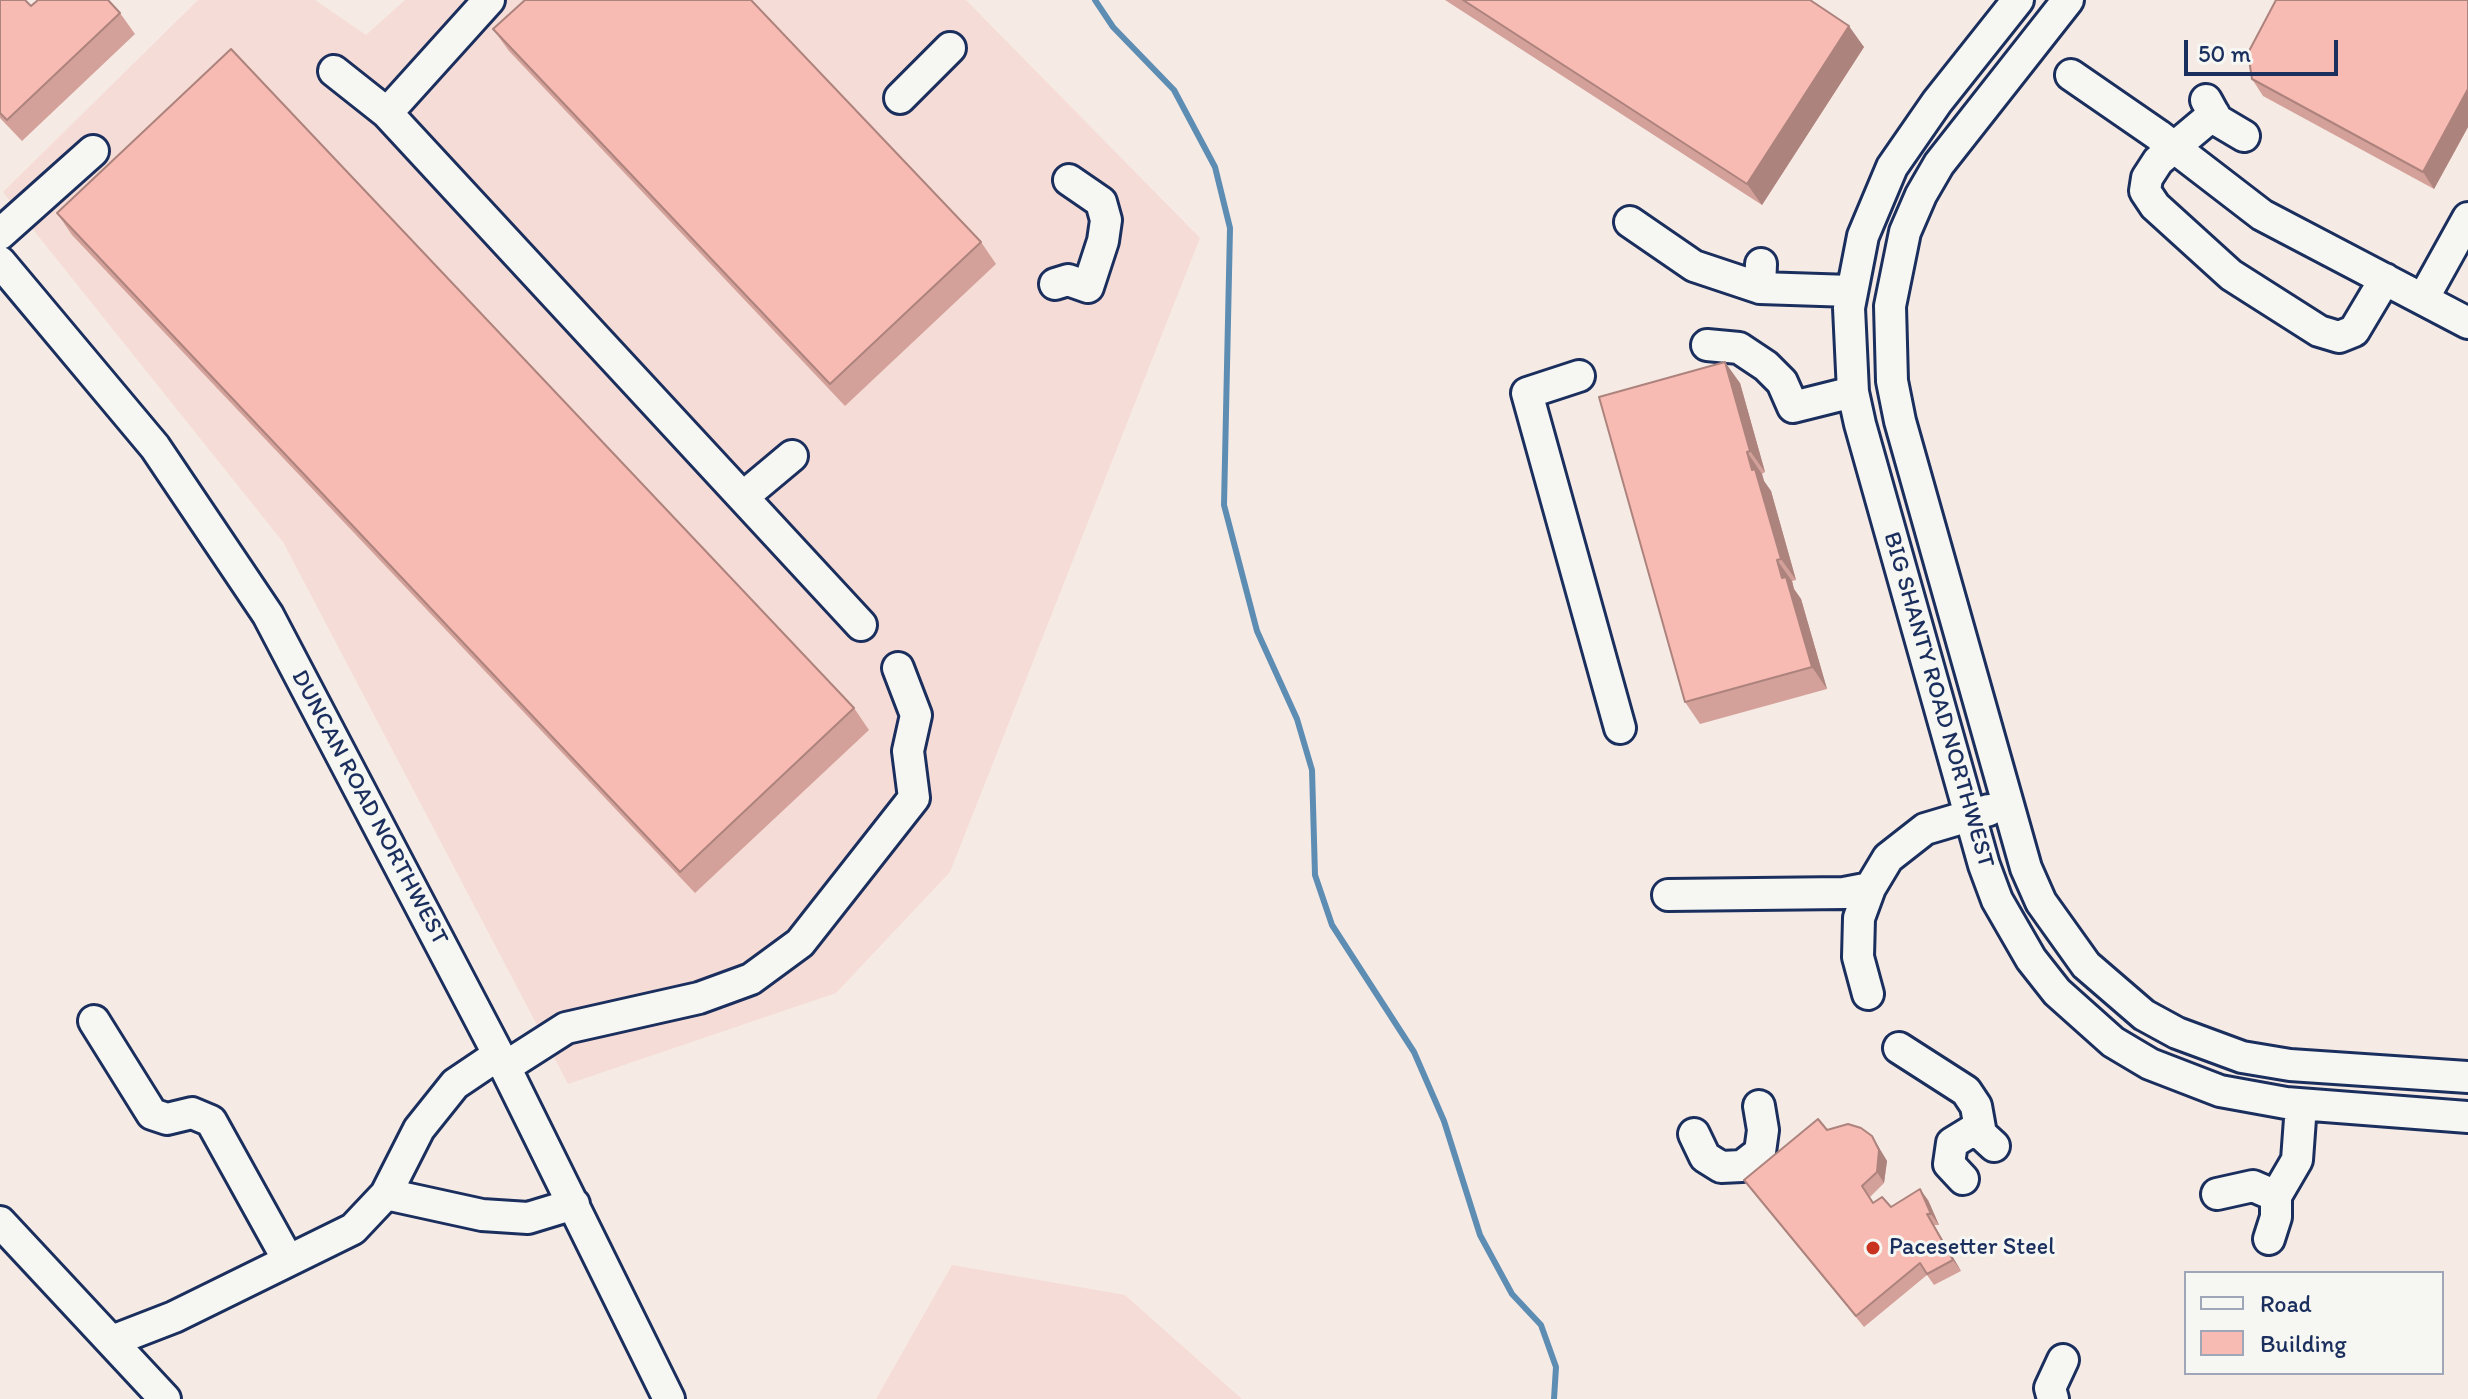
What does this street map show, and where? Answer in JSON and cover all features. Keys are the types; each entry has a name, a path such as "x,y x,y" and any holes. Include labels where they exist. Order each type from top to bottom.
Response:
{"street":[{"path":"387,113 489,0"},
{"name":"BIG SHANTY ROAD NORTHWEST","path":"2018,0 1937,102 1892,167 1863,236 1851,291 1849,343 1853,392 1984,865 2013,930 2031,959 2085,1019 2137,1057 2187,1081 2220,1091 2301,1105 2468,1117"},
{"name":"BIG SHANTY ROAD NORTHWEST","path":"2068,0 1939,164 1905,232 1890,306 1892,381 1900,421 2006,806 2026,868 2061,934 2095,974 2144,1015 2207,1046 2242,1057 2290,1065 2468,1077"},
{"path":"900,98 950,48"},
{"path":"334,71 387,113 861,625"},
{"path":"2071,75 2173,146 2262,215 2468,323"},
{"path":"2244,136 2217,120 2210,107 2147,178 2145,191 2155,206 2231,275 2319,331 2339,337 2354,331 2385,279"},
{"path":"0,234 93,151"},
{"path":"1055,284 1068,280 1088,287 1103,241 1106,220 1101,202 1069,180"},
{"path":"2423,299 2468,218"},
{"path":"1630,222 1694,266 1851,291"},
{"name":"DUNCAN ROAD NORTHWEST","path":"0,262 155,447 268,615 501,1061 669,1399"},
{"path":"1707,345 1739,348 1766,366 1782,382 1793,407 1853,392"},
{"path":"1579,376 1527,393 1620,728"},
{"path":"743,497 792,456"},
{"path":"112,1341 174,1317 353,1229 386,1194 419,1129 455,1084 566,1028 699,998 751,979 800,943 914,798 908,751 916,715 898,668"},
{"path":"1868,994 1858,957 1859,918 1870,888 1888,858 1911,838 1970,814 2006,806"},
{"path":"1668,895 1844,893 1870,888"},
{"path":"94,1021 152,1114 167,1119 192,1113 211,1121 288,1260"},
{"path":"1899,1048 1966,1091 1976,1106 1987,1140 1960,1136 1948,1153 1949,1164 1963,1179"},
{"path":"2269,1239 2276,1217 2276,1196 2297,1160 2301,1105"},
{"path":"1694,1134 1705,1157 1721,1167 1742,1166 1760,1152 1763,1130 1759,1106"},
{"path":"2217,1194 2253,1186 2276,1196"},
{"path":"386,1194 482,1215 528,1218 574,1204"},
{"path":"0,1222 165,1399"},
{"path":"2053,1399 2050,1388 2063,1360"}],"shaded area":[{"path":"198,0 315,0 366,35 405,0 966,0 1200,238 950,872 836,993 568,1084 283,542 3,192"},
{"path":"952,1265 1125,1295 1242,1399 876,1399"}],"building":[{"path":"0,0 25,0 31,6 38,0 108,0 120,13 7,120 0,113"},
{"path":"525,0 751,0 981,242 830,384 493,29"},
{"path":"1463,0 1810,0 1849,26 1747,184"},
{"path":"2276,0 2468,0 2468,89 2423,172 2252,79 2248,53"},
{"path":"231,49 854,708 680,872 57,213"},
{"path":"1725,362 1750,451 1747,452 1752,470 1755,469 1781,559 1777,560 1782,578 1786,577 1812,667 1685,702 1599,397"},
{"name":"Pacesetter Steel","path":"1818,1119 1827,1130 1848,1124 1872,1136 1879,1150 1877,1172 1862,1186 1873,1203 1882,1197 1891,1207 1920,1189 1931,1214 1927,1214 1953,1260 1927,1274 1920,1263 1856,1316 1744,1180"}],"waterway":[{"path":"1095,0 1113,27 1174,90 1215,167 1230,228 1224,505 1257,631 1297,719 1312,770 1315,875 1332,925 1414,1052 1444,1121 1480,1235 1512,1294 1541,1325 1556,1367 1554,1399"}],"place":[{"name":"Pacesetter Steel","path":"1873,1248"}]}
